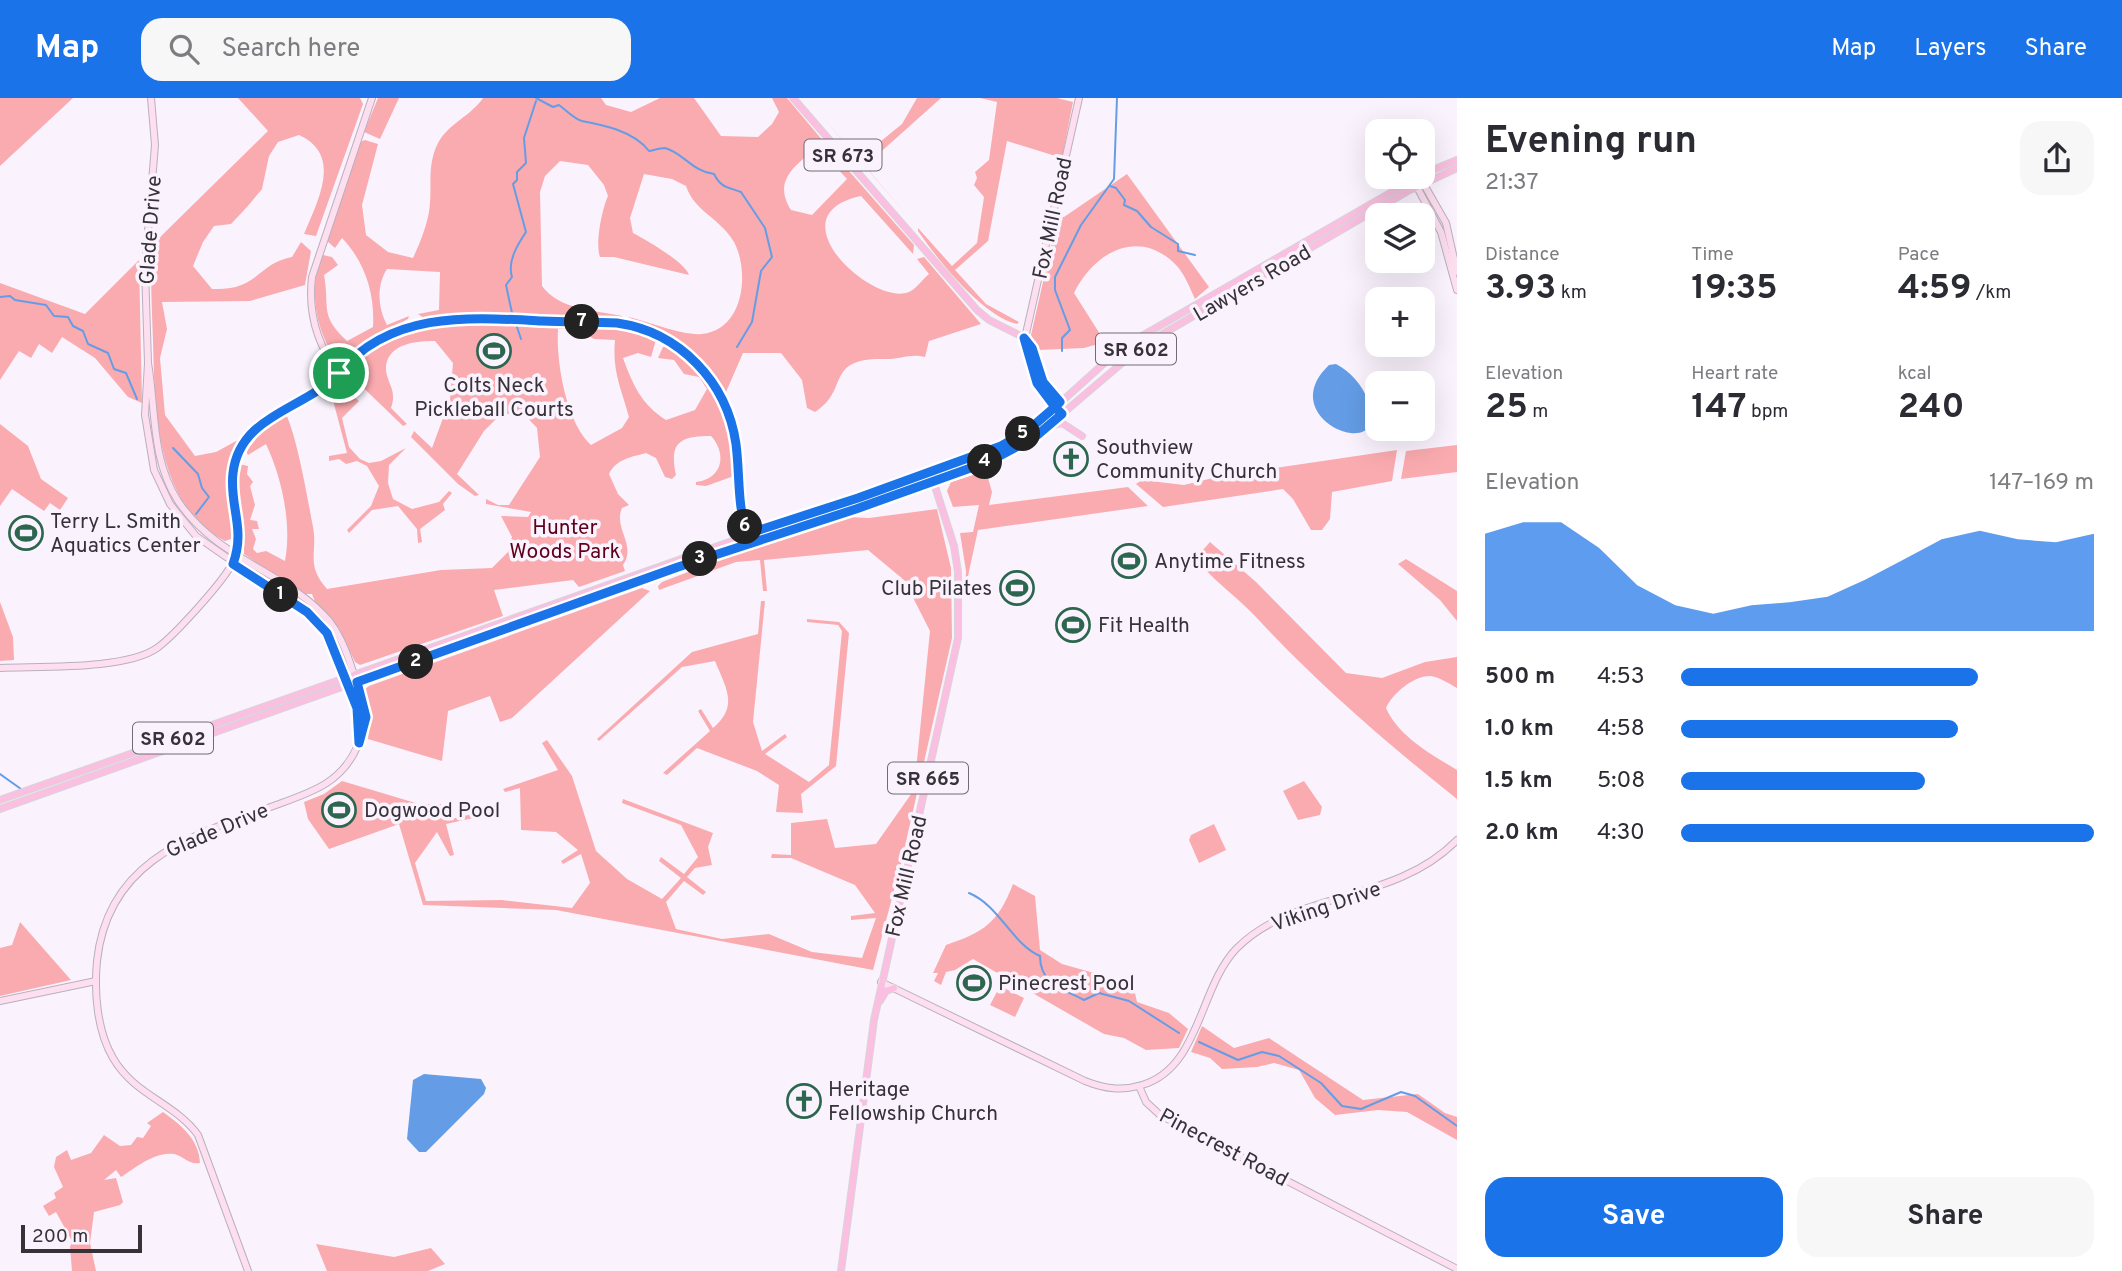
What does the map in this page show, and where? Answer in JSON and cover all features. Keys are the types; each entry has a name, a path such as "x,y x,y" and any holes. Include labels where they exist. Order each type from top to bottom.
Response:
{"main road":[{"name":"SR 673","path":"793,98 977,310 989,320 1024,338"},
{"path":"1435,169 1457,160"},
{"name":"Lawyers Road","path":"1435,178 1457,168"},
{"name":"Lawyers Road","path":"1058,405 1121,348 1397,189"},
{"name":"Lawyers Road","path":"1064,412 1142,346 1414,189"},
{"path":"1024,338 1037,383 1064,412"},
{"name":"SR 602","path":"0,800 747,534 929,472 1013,440 1058,405"},
{"name":"SR 602","path":"0,808 750,542 1004,455 1043,431 1064,412"},
{"path":"1043,431 1062,424 1082,436"},
{"name":"Fox Mill Road","path":"840,1271 876,1009 910,867 957,638 958,572 954,546 929,472"},
{"path":"876,1009 886,991 894,988"}],"street":[{"name":"Glade Drive","path":"151,98 155,145 145,268 148,363 146,430 157,477 170,504 190,530 233,564 316,620 357,682 366,717 359,743 344,770 323,787 188,838 150,862 130,882 112,910 99,951 96,981 101,1026 112,1056 138,1089 180,1116 198,1135 247,1271"},
{"path":"339,373 323,347 315,327 310,298 312,277 372,98"},
{"name":"Fox Mill Road","path":"1024,338 1079,98"},
{"path":"1418,189 1441,232 1457,289"},
{"path":"1427,189 1446,223 1457,274 1457,289"},
{"path":"0,668 120,662 145,655 167,639 233,564 239,523 233,491 233,473 244,441 263,421 319,389 359,353 389,334 441,319 617,323 641,328 664,338 692,359 721,396 733,430 739,506 750,542"},
{"name":"Glade Drive","path":"148,363 156,443 167,481 195,523 236,555 321,612 340,639 350,675 349,685 358,713 359,743"},
{"name":"Viking Drive","path":"1139,1086 1164,1074 1181,1056 1221,969 1247,939 1284,917 1405,878 1434,860 1457,840"},
{"path":"0,1001 96,981"},
{"path":"881,982 1095,1085 1120,1089 1139,1086"},
{"name":"Pinecrest Road","path":"1139,1086 1146,1102 1160,1115 1457,1269"}],"green space":[{"path":"0,98 73,98 0,166"},
{"path":"238,98 360,98 363,104 316,236 304,234 320,193 324,166 320,154 312,144 299,135 278,142 269,156 262,189 231,224 214,226 203,242 193,266 212,289 239,286 280,260 292,257 301,242 311,251 305,285 250,301 162,302 167,329 160,358 165,415 195,456 216,452 238,440 226,477 234,534 231,539 225,541 202,525 184,504 172,480 164,453 155,397 151,257 152,245 268,131"},
{"path":"378,98 399,98 380,139 364,132"},
{"path":"483,98 601,98 606,105 631,112 660,98 694,98 721,136 758,137 772,124 779,112 772,98 787,98 834,154 830,160 818,147 789,174 784,190 791,210 812,215 847,179 834,165 842,163 914,245 913,254 861,196 836,206 826,221 828,239 838,257 874,286 893,293 909,292 929,274 917,259 924,257 981,324 929,341 925,357 911,356 854,363 840,376 826,403 815,412 807,408 802,380 781,353 743,353 726,392 686,347 628,317 694,334 716,330 727,322 740,298 742,268 734,242 695,202 686,186 672,179 644,174 630,218 633,233 673,258 689,275 614,257 600,257 600,226 608,196 604,185 588,165 560,161 545,176 540,192 542,286 558,300 589,310 622,316 621,318 460,314 424,318 418,314 439,310 440,272 387,269 380,290 384,318 387,325 409,316 408,319 380,333 338,361 324,338 316,310 316,281 323,255 332,257 338,265 324,275 327,311 332,324 347,341 373,327 370,291 357,257 342,238 335,248 327,241 360,142 365,140 378,144 362,205 366,235 388,252 413,258 428,218 434,152 448,130"},
{"path":"917,98 941,98 865,166 911,220 819,113 859,159 902,124"},
{"path":"980,98 1057,98 1073,102 1062,158 1007,141 988,241 955,270 986,304 1019,322 1017,324 1004,319 976,299 937,257 918,231 918,228 952,266 977,243 984,197 974,185 977,178 975,172 989,160 997,102"},
{"path":"1127,174 1209,287 1195,299 1179,268 1162,254 1133,246 1119,249 1093,266 1074,293 1105,342 1084,348 1038,350 1031,335 1058,216 1064,217"},
{"path":"139,260 142,403 128,397 95,358 62,337 52,353 39,344 31,358 19,351 0,380 0,283 85,314"},
{"name":"Hunter Woods Park","path":"460,322 570,325 581,328 582,332 575,328 558,329 559,358 569,407 582,435 591,445 622,428 629,417 616,370 615,340 594,339 587,335 589,329 631,330 656,340 651,357 638,353 623,358 639,393 657,414 666,420 695,410 707,389 699,377 684,374 674,360 658,358 663,347 667,346 698,370 718,402 729,438 734,476 706,486 696,485 696,482 712,476 720,464 719,450 711,436 691,438 679,444 674,455 676,475 672,479 665,477 656,458 646,453 625,459 609,474 618,494 629,505 622,508 620,515 627,550 623,565 625,571 579,587 573,580 494,590 503,616 360,665 355,662 339,628 315,602 312,594 302,594 244,554 244,523 238,493 239,464 248,466 247,474 253,482 250,486 255,505 250,520 257,521 259,529 252,529 256,539 253,549 257,553 266,551 285,561 287,532 284,501 272,457 266,444 248,455 246,451 257,435 286,414 298,453 313,527 314,565 327,589 441,570 492,568 508,552 512,537 501,516 528,517 531,512 486,504 486,499 498,505 509,505 540,457 537,428 521,411 499,416 484,431 457,474 479,495 475,496 458,484 411,437 414,431 432,448 450,399 453,363 435,341 405,345 392,352 388,358 386,372 393,395 391,408 407,424 403,426 348,373 354,362 379,344 432,326"},
{"path":"338,382 359,401 342,418 349,447 360,459 369,463 381,461 406,448 389,465 388,483 393,499 412,509 439,502 449,491 452,493 443,504 445,510 420,529 422,542 418,543 417,529 398,506 372,510 349,533 347,530 371,506 379,486 367,466 357,461 346,464 339,459 329,461 329,456 347,453 330,389"},
{"path":"0,424 28,446 41,479 68,498 60,510 50,503 44,511 12,489 0,506"},
{"path":"1457,445 1457,472 1401,479 1406,451"},
{"path":"1397,450 1392,481 1332,492 1330,519 1322,530 1311,530 1293,499 1283,489 1163,507 1136,484 1142,480 1184,485 1221,476"},
{"path":"986,471 992,492 989,505 1128,487 1148,506 978,530 965,590 966,571 960,533 973,532 979,505 953,507 947,491 951,482"},
{"path":"937,509 951,568 952,638 901,864 873,970 556,910 423,905 399,824 329,849 308,819 304,802 324,794 342,781 419,804 441,804 446,820 477,813 478,817 446,824 454,855 450,856 437,832 415,863 426,901 502,900 572,908 590,883 581,854 563,864 561,861 578,850 556,832 521,830 520,788 505,792 503,789 558,770 542,743 547,740 572,776 596,851 627,879 662,899 681,878 659,861 661,857 684,874 698,857 681,825 622,803 623,799 713,833 708,847 712,865 695,868 687,877 706,892 703,895 684,881 666,902 676,929 722,939 769,934 812,952 862,958 876,918 851,920 851,916 875,913 855,885 791,858 771,858 772,854 791,855 791,823 827,819 835,848 876,844 914,790 930,631 904,580 868,550 764,560 767,591 763,591 760,560 736,562 659,590 658,586 709,564 709,561 847,517 869,518"},
{"path":"1210,542 1256,582 1346,673 1382,678 1425,662 1457,657 1457,688 1431,676 1424,677 1404,686 1386,708 1407,736 1457,770 1457,799 1352,711 1209,573 1196,558"},
{"path":"1406,559 1457,591 1457,621 1440,600 1398,564"},
{"path":"642,588 650,591 512,718 500,722 490,696 448,711 442,761 368,739 370,713 364,690 369,686"},
{"path":"761,601 765,601 753,722 762,751 785,734 787,737 765,754 809,782 829,765 842,631 838,625 807,622 807,619 839,622 849,633 836,766 801,794 803,813 776,812 779,785 757,771 697,748 667,775 663,773 710,731 698,711 701,709 713,728 726,712 728,696 715,661 682,667 599,741 597,739 692,652 758,634"},
{"path":"0,602 13,637 14,660 0,661"},
{"path":"1304,781 1322,807 1320,815 1298,820 1283,791"},
{"path":"1214,824 1226,850 1199,863 1189,840 1191,835"},
{"path":"1013,884 1035,896 1040,950 1062,964 1133,984 1137,1002 1169,1013 1188,1029 1179,1048 1146,1050 1124,1038 1104,1034 973,959 955,970 946,972 941,985 934,981 938,973 933,973 946,945 988,924 1002,908"},
{"path":"20,922 71,980 0,996 0,948 12,945"},
{"path":"1000,986 1024,998 1015,1017 990,1005"},
{"path":"1202,1026 1234,1048 1269,1038 1363,1100 1418,1094 1445,1113 1457,1117 1457,1140 1407,1112 1378,1110 1335,1115 1315,1098 1299,1070 1274,1063 1222,1069 1210,1058 1191,1052"},
{"path":"163,1112 193,1140 200,1163 192,1163 174,1154 160,1155 121,1177 116,1170 104,1180 116,1178 123,1202 94,1212 90,1243 96,1271 72,1271 72,1241 56,1212 49,1216 43,1206 56,1198 54,1193 63,1187 54,1167 56,1157 67,1150 71,1160 91,1153 104,1135 120,1146 131,1145 137,1137 143,1138 151,1126 147,1123"},
{"path":"316,1244 394,1257 431,1248 445,1264 428,1271 327,1271"}],"water":[{"path":"1336,364 1346,370 1365,394 1365,431 1352,433 1336,429 1323,418 1314,404 1315,385 1329,365"},
{"path":"424,1074 481,1079 486,1088 484,1094 426,1152 419,1152 407,1139 413,1080"}],"waterway":[{"path":"536,98 553,107 559,105 579,120 627,134 649,151 665,148 671,150 700,170 714,174 725,186 741,192 765,228 772,257 761,271 752,322 737,347"},
{"path":"1062,351 1062,338 1070,330 1055,290 1055,277 1081,225 1114,179 1117,98"},
{"path":"512,313 506,285 512,277 514,253 526,232 513,184 517,180 517,172 526,163 524,138 536,101"},
{"path":"1110,186 1116,188 1125,200 1124,205 1137,211 1151,227 1178,244 1178,251 1195,255"},
{"path":"0,297 10,296 15,300 46,305 54,316 68,317 73,326 83,331 88,344 108,353 114,369 126,373 137,399"},
{"path":"517,327 521,339"},
{"path":"173,448 198,474 202,488 209,497 196,514"},
{"path":"0,774 21,789"},
{"path":"969,893 989,906 1021,943 1040,956 1044,974 1054,985 1084,1000 1099,993 1129,1001 1179,1033"},
{"path":"1199,1042 1238,1060 1262,1052 1279,1056 1321,1083 1342,1106 1361,1109 1401,1092 1415,1096 1457,1126"}],"place":[{"name":"Colts Neck Pickleball Courts","path":"494,351"},
{"name":"Southview Community Church","path":"1071,459"},
{"name":"Terry L. Smith Aquatics Center","path":"26,533"},
{"name":"Anytime Fitness","path":"1129,561"},
{"name":"Club Pilates","path":"1017,588"},
{"name":"Fit Health","path":"1073,625"},
{"name":"Dogwood Pool","path":"339,810"},
{"name":"Pinecrest Pool","path":"974,983"},
{"name":"Heritage Fellowship Church","path":"804,1101"}],"route":[{"path":"339,373 319,389 263,421 244,441 234,465 232,484 239,523 239,541 233,564 307,612 327,633 338,653 357,708 359,743 366,717 357,682 743,544 856,509 990,461 1017,449 1062,414 1055,407 1060,402 1043,382 1032,348 1024,338 1037,383 1055,407 1026,432 986,452 747,534 739,506 733,430 721,396 709,377 692,359 674,344 641,328 617,323 441,319 416,324 389,334 359,353 339,373"}]}
